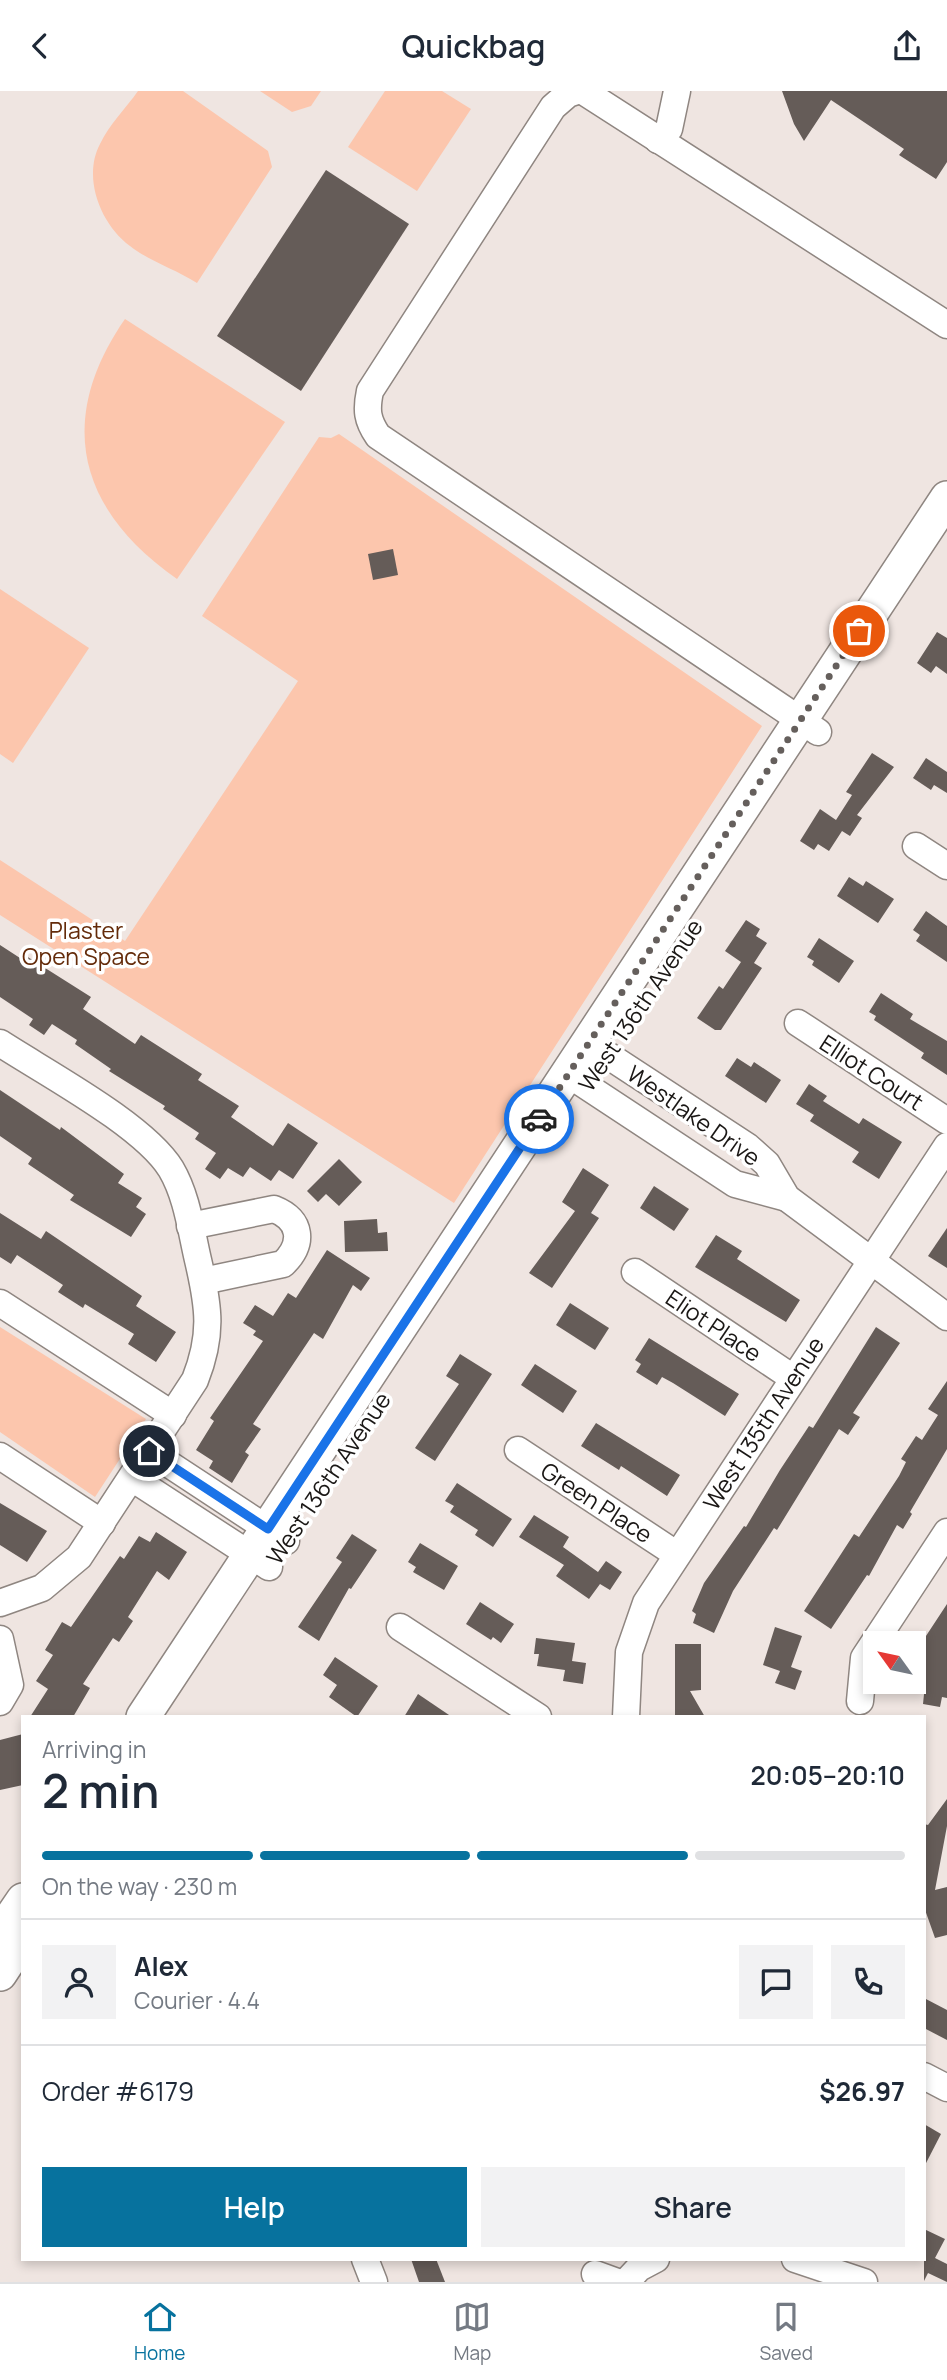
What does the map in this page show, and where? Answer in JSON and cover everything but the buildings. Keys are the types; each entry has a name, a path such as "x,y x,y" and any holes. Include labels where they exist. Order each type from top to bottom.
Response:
{"main road":[{"name":"West 136th Avenue","path":"144,1715 268,1548 598,1049 809,726 947,498"},
{"name":"West 136th Avenue","path":"809,726 947,537"},
{"name":"West 136th Avenue","path":"171,1715 268,1548"},
{"path":"0,1934 21,1903"},
{"path":"0,1974 21,1942"}],"street":[{"path":"659,140 669,129 677,91"},
{"path":"809,726 378,436 369,423 367,407 370,391 553,107 568,94 586,94 947,325"},
{"path":"916,846 947,866"},
{"name":"Elliot Court","path":"798,1023 947,1121"},
{"path":"0,1043 138,1133 156,1149 181,1191 203,1281 209,1329 205,1355 195,1380 79,1557 62,1574 42,1588 0,1603"},
{"name":"Westlake Drive","path":"598,1049 760,1157 787,1198 947,1317"},
{"name":"Westlake Drive","path":"577,1080 735,1184 787,1198"},
{"name":"West 135th Avenue","path":"626,1715 629,1652 634,1631 646,1603 947,1146"},
{"path":"190,1226 274,1209 290,1219 298,1230 296,1247 283,1264 203,1281"},
{"name":"Eliot Place","path":"635,1272 793,1378"},
{"path":"0,1303 173,1415"},
{"name":"Green Place","path":"518,1450 676,1555"},
{"path":"149,1451 268,1548"},
{"path":"0,1456 102,1523"},
{"path":"132,1478 268,1548"},
{"path":"860,1701 864,1658 947,1532"},
{"path":"400,1626 535,1715"},
{"path":"0,1639 9,1685 0,1702"},
{"path":"926,2077 947,2088"},
{"path":"366,2261 374,2282"},
{"path":"626,2282 639,2268 652,2261"},
{"path":"801,2261 864,2282"}],"green space":[{"path":"138,91 183,91 268,151 272,167 197,283 130,246 111,226 97,200 93,171 95,157 108,130"},
{"path":"260,91 321,91 311,106 292,112"},
{"path":"385,91 442,91 471,109 417,191 348,147"},
{"path":"125,319 285,422 177,579 143,552 117,523 99,493 88,461 85,427 90,393 103,356"},
{"name":"Plaster Open Space","path":"339,434 762,726 454,1203 0,915 0,860 125,941 298,681 202,616 319,437 331,438"},
{"path":"0,589 89,648 13,763 0,754"},
{"path":"0,1327 146,1419 95,1497 0,1432"}],"way so far":[{"path":"539,1119 859,631"}],"route":[{"path":"149,1451 268,1529 539,1119"}]}
